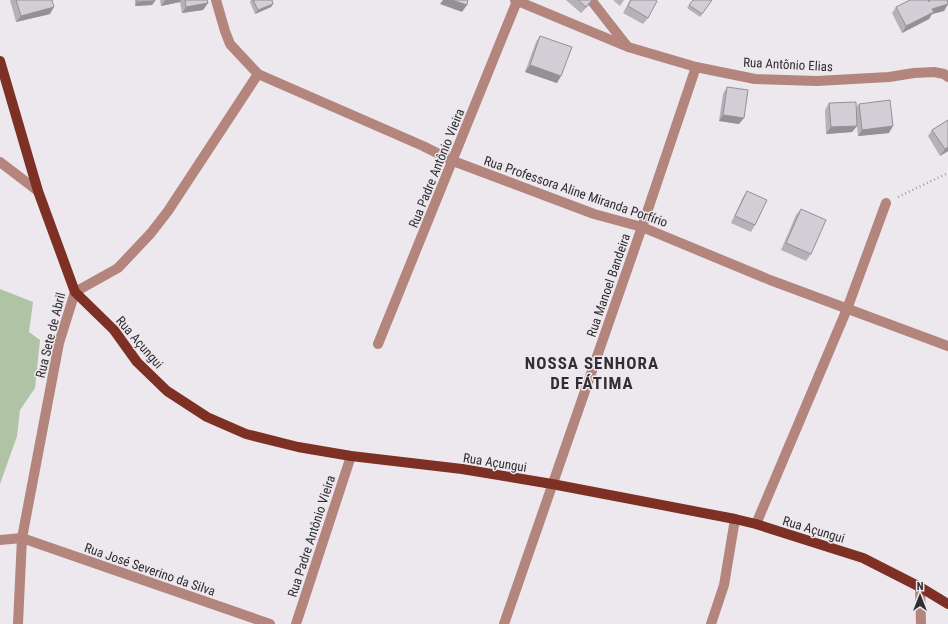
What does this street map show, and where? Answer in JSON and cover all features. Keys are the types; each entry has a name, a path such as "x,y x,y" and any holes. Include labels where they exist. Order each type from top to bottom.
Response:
{"main road":[{"name":"Rua Sete de Abril","path":"0,61 38,192 75,292"},
{"name":"Rua Açungui","path":"75,292 114,330 137,362 167,391 207,417 246,434 298,447 351,456 462,469 552,484 756,524 863,558 920,587 948,604"}],"street":[{"name":"Rua Professora Aline Miranda Porfírio","path":"216,0 230,44 258,74 423,146 453,161 594,214 642,227 770,280 948,346"},
{"name":"Rua Antônio Elias","path":"516,0 628,47 696,67 755,79 817,81 889,77 914,73 934,72 947,74"},
{"name":"Rua Padre Antônio Vieira","path":"378,344 453,161 516,0"},
{"path":"591,0 628,47"},
{"name":"Rua Manoel Bandeira","path":"504,624 696,67"},
{"path":"75,292 118,268 151,233 168,211 258,74"},
{"path":"0,162 38,192"},
{"path":"756,524 847,309 886,203"},
{"name":"Rua Sete de Abril","path":"18,624 22,538 58,343 75,292"},
{"name":"Rua Padre Antônio Vieira","path":"296,624 351,456"},
{"path":"711,624 724,585 735,519"},
{"path":"0,540 22,538"},
{"name":"Rua José Severino da Silva","path":"22,538 270,624"},
{"path":"920,587 922,624"}],"path":[{"path":"886,203 948,173"}],"green space":[{"path":"0,289 33,302 29,332 40,340 35,388 20,410 17,436 0,484"}],"building":[{"path":"16,0 52,0 54,7 21,16"},
{"path":"137,0 155,0 155,1 137,2"},
{"path":"185,0 207,0 208,3 186,7"},
{"path":"253,0 272,0 273,4 258,10"},
{"path":"452,0 468,0 467,5"},
{"path":"578,0 592,0 586,7"},
{"path":"631,0 657,1 648,18 628,6"},
{"path":"693,0 712,0 702,14 689,5"},
{"path":"910,0 928,0 929,2 929,0 947,0 948,4 932,9 934,12 906,26 896,7"},
{"path":"540,36 572,47 561,76 530,65"},
{"path":"727,87 748,90 744,118 723,115"},
{"path":"890,100 893,126 862,130 859,104"},
{"path":"856,102 857,126 831,127 829,103"},
{"path":"948,120 948,147 945,149 932,130"},
{"path":"747,191 767,200 755,225 735,216"},
{"path":"801,209 826,220 811,254 786,243"}],"district":[{"name":"NOSSA SENHORA DE FÁTIMA","path":"592,373"}]}
